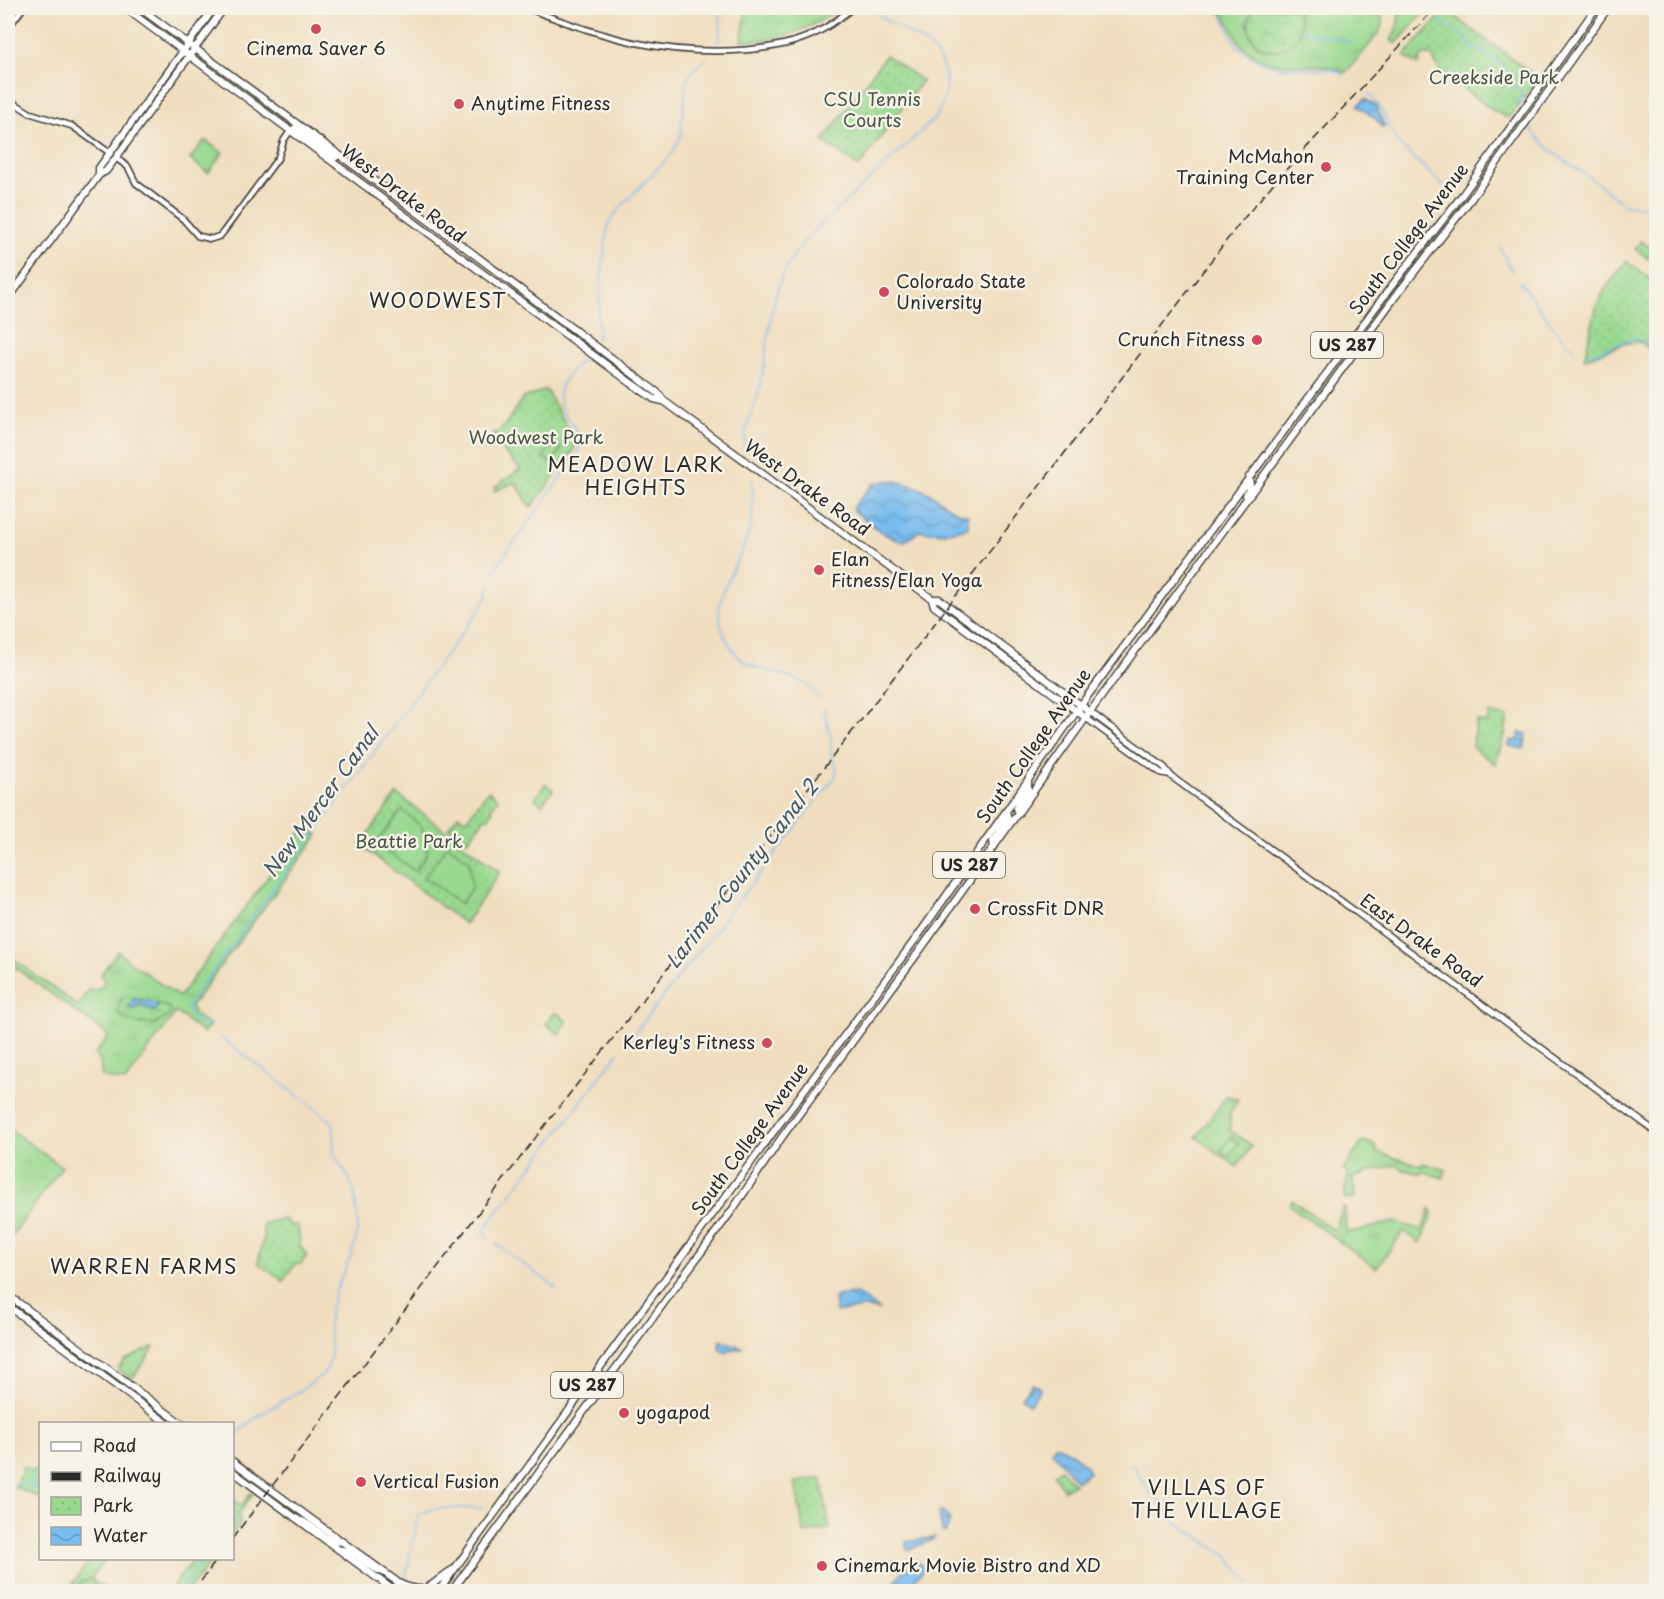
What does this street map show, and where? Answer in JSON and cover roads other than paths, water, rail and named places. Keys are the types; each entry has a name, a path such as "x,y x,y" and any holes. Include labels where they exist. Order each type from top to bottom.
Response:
{"main road":[{"path":"126,8 142,9"},
{"name":"West Drake Road","path":"126,8 654,399 664,401"},
{"path":"99,174 99,168 214,8"},
{"path":"8,299 99,174 106,171 116,158 224,8"},
{"name":"South College Avenue","path":"438,1592 920,933 1081,704 1427,238 1463,194 1596,8"},
{"name":"South College Avenue","path":"451,1592 733,1209 776,1144 994,848 1090,712 1395,297 1471,199 1608,8"},
{"name":"West Drake Road","path":"142,9 658,393 664,401 932,599 939,599 1081,704"},
{"path":"131,136 131,131 145,112 143,107"},
{"path":"291,130 296,128 334,155 345,159"},
{"path":"116,158 116,152 123,141 122,137"},
{"path":"106,171 105,166 111,157 110,153"},
{"path":"597,357 603,355 614,360"},
{"path":"1248,498 1246,495 1250,477"},
{"name":"West Drake Road","path":"932,599 934,606 1077,711"},
{"path":"985,644 1006,655 1017,657"},
{"path":"1012,664 1019,662 1037,672"},
{"name":"East Drake Road","path":"1081,704 1164,767 1168,774 1656,1132"},
{"name":"East Drake Road","path":"1077,711 1161,773 1168,774"},
{"path":"1018,814 1016,808 1028,789 1028,781"},
{"path":"994,848 993,842 1008,818 1006,812"},
{"path":"8,1295 179,1422"},
{"path":"8,1306 165,1422"},
{"path":"234,1462 411,1592"},
{"path":"234,1472 396,1592"},
{"path":"297,1519 308,1523 335,1542 343,1542"},
{"path":"338,1549 350,1552 373,1569 385,1573"},
{"path":"400,1584 421,1590 429,1588 455,1568"}],"street":[{"path":"8,28 23,8"},
{"path":"527,8 635,43 670,50 707,52 753,50 792,43 822,30 853,8"},
{"path":"10,101 30,113 72,126 110,153"},
{"path":"116,158 128,168 133,179 141,187 183,219 198,236 211,239 220,236 262,181 280,156 284,140 291,130"}],"water":[{"path":"1365,99 1376,106 1385,127 1383,128 1377,120 1358,106"},
{"path":"896,481 917,487 955,511 968,515 968,528 944,533 919,531 905,541 897,540 884,533 853,510 853,507 873,484"},
{"path":"1520,732 1527,734 1524,749 1509,746 1510,740 1518,741"},
{"path":"135,998 158,1004 154,1012 141,1004 132,1009 129,1006"},
{"path":"857,1294 880,1310 864,1308 836,1312 834,1299 836,1296"},
{"path":"720,1340 742,1348 728,1350 726,1353 719,1348"},
{"path":"1032,1384 1040,1390 1029,1404 1022,1397"},
{"path":"1055,1445 1075,1456 1089,1473 1075,1480 1052,1451"},
{"path":"942,1511 950,1520 946,1532 942,1532 939,1512"},
{"path":"935,1537 933,1540 908,1550 906,1547 906,1542"},
{"path":"916,1560 925,1568 903,1591 893,1584"}],"waterway":[{"name":"New Mercer Canal","path":"718,45 721,25 719,8"},
{"name":"Larimer County Canal 2","path":"745,450 746,431 760,386 776,294 789,263 805,240 934,119 944,98 945,75 941,61 934,51 925,43 893,25 873,8"},
{"path":"1213,8 1221,13 1237,46 1257,60 1281,68 1333,69 1344,76"},
{"path":"1438,20 1462,36 1473,48 1500,63 1522,94 1520,102 1522,107"},
{"path":"1300,30 1352,43"},
{"name":"New Mercer Canal","path":"597,340 601,279 608,226 614,215 629,198 672,154 681,135 686,82 695,68 706,59"},
{"path":"1369,94 1379,105 1399,144 1453,195"},
{"path":"1528,123 1535,134 1552,151 1621,202 1632,206 1656,207"},
{"path":"1500,247 1512,271"},
{"path":"1519,281 1562,338 1574,348"},
{"path":"1587,354 1635,338 1648,344 1656,352"},
{"name":"New Mercer Canal","path":"491,574 578,454 580,444 578,436 564,413 559,398 564,380 586,356"},
{"name":"Larimer County Canal 2","path":"752,479 753,507 750,528 721,601 719,614 721,628 728,642 743,661 755,667 796,679 813,690 819,699"},
{"name":"New Mercer Canal","path":"207,1027 193,1019 187,1009 188,1005 485,602 490,587"},
{"name":"Larimer County Canal 2","path":"627,1043 836,776 837,769 831,754 831,739 824,709"},
{"name":"New Mercer Canal","path":"220,1037 332,1121 334,1152 352,1185 357,1229 355,1242 329,1316 331,1354 328,1367 313,1382 249,1423 234,1442"},
{"name":"Larimer County Canal 2","path":"487,1237 484,1232 486,1227 618,1053"},
{"name":"Larimer County Canal 2","path":"496,1244 556,1288"},
{"path":"1131,1464 1177,1523 1227,1556 1251,1585"},
{"path":"30,1473 39,1486"},
{"path":"16,1486 29,1484 39,1489"},
{"name":"Larimer County Canal 2","path":"405,1580 418,1516 439,1508 482,1508"},
{"name":"New Mercer Canal","path":"179,1592 203,1560"}],"railway":[{"path":"234,1536 539,1133 862,719 1239,224 1435,8"},
{"path":"193,1592 217,1560"}],"place":[{"name":"Cinema Saver 6","path":"316,29"},
{"name":"Anytime Fitness","path":"459,104"},
{"name":"McMahon Training Center","path":"1326,167"},
{"name":"Colorado State University","path":"884,292"},
{"name":"Crunch Fitness","path":"1257,340"},
{"name":"Elan Fitness/Elan Yoga","path":"819,570"},
{"name":"CrossFit DNR","path":"975,909"},
{"name":"Kerley's Fitness","path":"767,1043"},
{"name":"yogapod","path":"624,1413"},
{"name":"Vertical Fusion","path":"361,1482"},
{"name":"Cinemark Movie Bistro and XD","path":"822,1566"}],"district":[{"name":"WOODWEST","path":"438,301"},
{"name":"MEADOW LARK HEIGHTS","path":"636,476"},
{"name":"WARREN FARMS","path":"144,1267"},
{"name":"VILLAS OF THE VILLAGE","path":"1207,1500"}],"park label":[{"name":"Creekside Park","path":"1494,78"},
{"name":"CSU Tennis Courts","path":"872,110"},
{"name":"Woodwest Park","path":"536,438"},
{"name":"Beattie Park","path":"409,842"}]}
